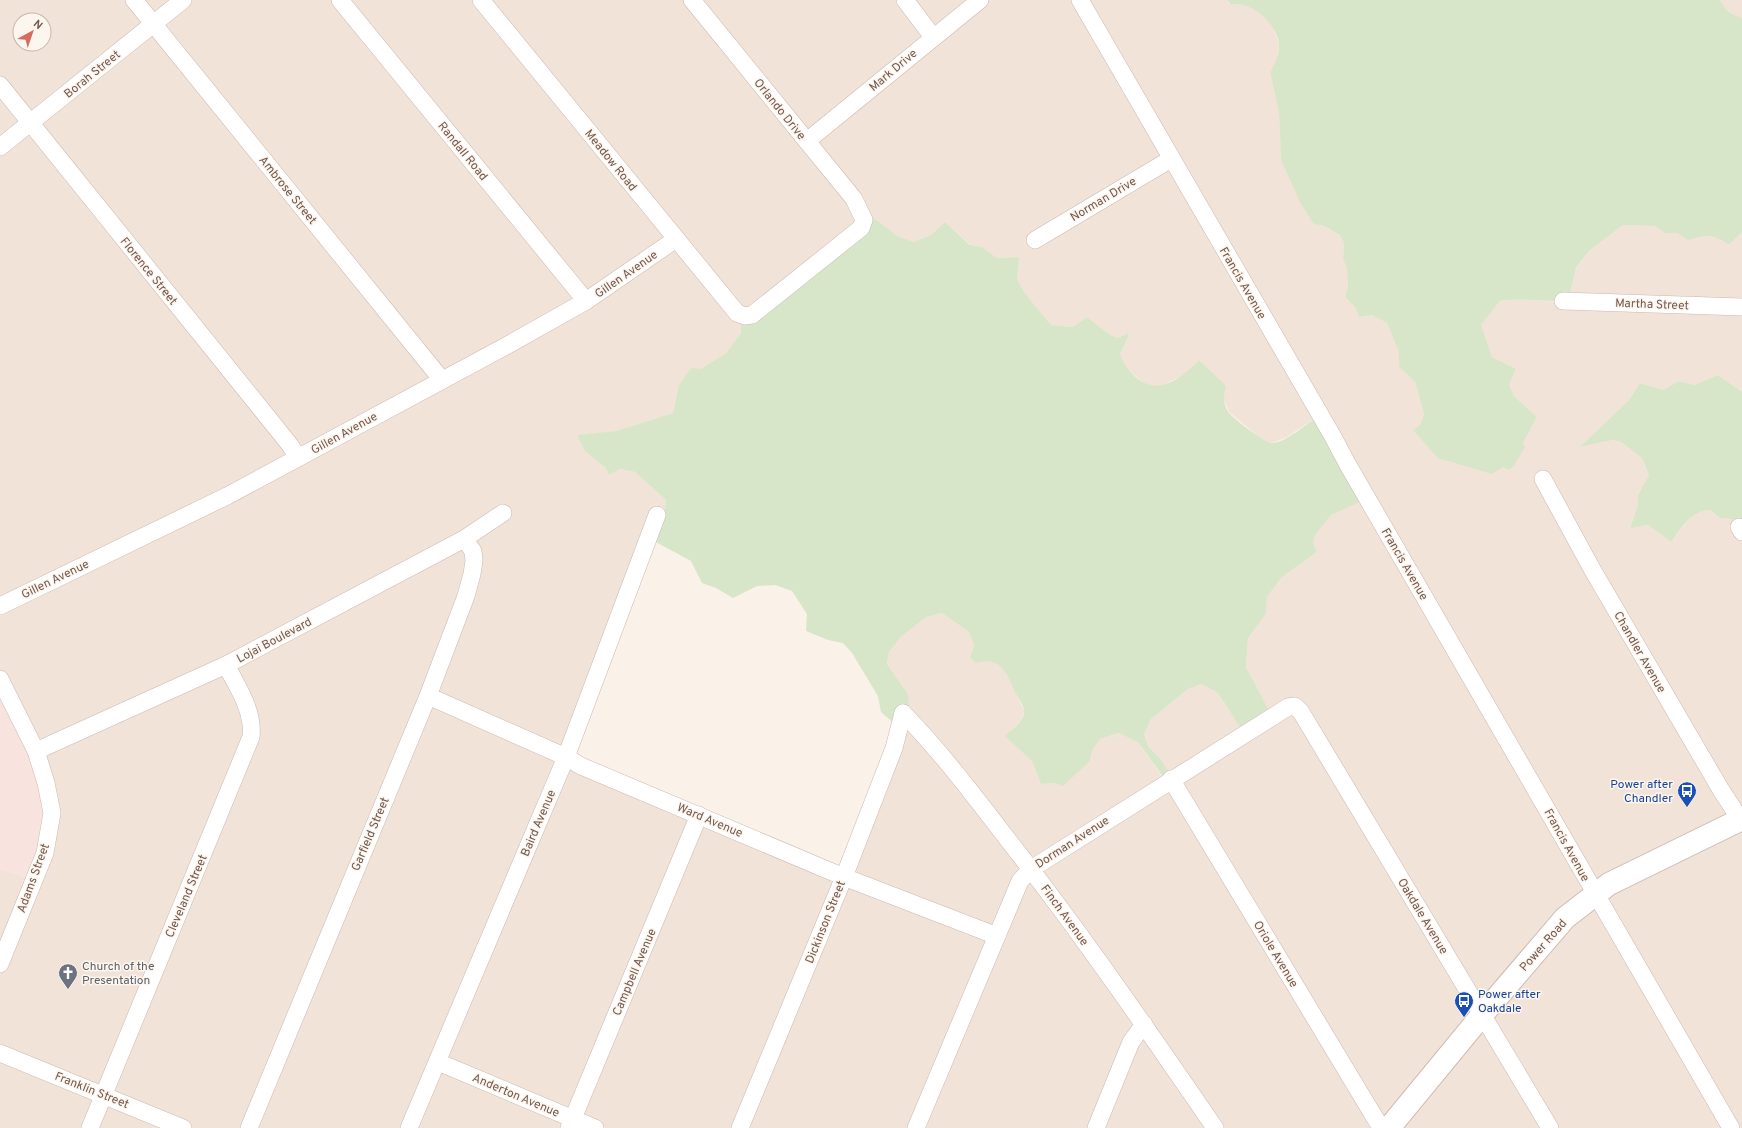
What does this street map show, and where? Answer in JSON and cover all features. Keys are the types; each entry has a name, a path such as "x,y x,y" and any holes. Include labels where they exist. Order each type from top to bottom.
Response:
{"main road":[{"name":"Power Road","path":"1389,1128 1482,1015 1565,918 1594,894 1609,884 1742,820"}],"street":[{"name":"Ambrose Street","path":"134,0 442,380"},
{"name":"Borah Street","path":"0,147 183,0"},
{"name":"Randall Road","path":"340,0 586,301"},
{"name":"Meadow Road","path":"481,0 737,313 745,316"},
{"name":"Orlando Drive","path":"692,0 854,199 864,220 861,228 855,233 752,314 745,316"},
{"path":"905,0 933,37"},
{"name":"Mark Drive","path":"807,141 980,0"},
{"name":"Francis Avenue","path":"1080,0 1332,435 1594,894 1731,1128"},
{"name":"Florence Street","path":"0,85 290,445 298,458"},
{"name":"Norman Drive","path":"1035,240 1171,159"},
{"name":"Gillen Avenue","path":"0,606 227,496 442,380 586,301 676,239"},
{"name":"Martha Street","path":"1563,301 1742,307"},
{"name":"Chandler Avenue","path":"1543,479 1592,569 1721,790 1742,820"},
{"name":"Lojai Boulevard","path":"36,751 226,665 464,539 503,513"},
{"name":"Baird Avenue","path":"409,1128 566,757 657,514"},
{"name":"Garfield Street","path":"248,1128 428,696 472,574 473,551 464,539"},
{"name":"Cleveland Street","path":"90,1128 105,1095 251,738 252,724 249,711 226,665"},
{"name":"Adams Street","path":"0,679 36,751 52,812 51,826 45,853 0,964"},
{"name":"Ward Avenue","path":"428,696 566,757 581,766 844,877 997,936"},
{"name":"Dorman Avenue","path":"916,1128 1020,881 1031,869 1288,707 1295,706"},
{"name":"Oakdale Avenue","path":"1295,706 1301,712 1550,1128"},
{"name":"Finch Avenue","path":"902,713 932,742 1031,869 1144,1024 1214,1128"},
{"name":"Dickinson Street","path":"740,1128 844,877 894,748 902,713"},
{"name":"Oriole Avenue","path":"1171,780 1381,1128"},
{"name":"Campbell Avenue","path":"571,1123 699,815"},
{"path":"1096,1128 1131,1042 1144,1024"},
{"name":"Franklin Street","path":"0,1053 183,1128"},
{"name":"Anderton Avenue","path":"438,1062 571,1123 595,1128"}],"shaded area":[{"path":"0,0 1227,0 1229,4 1252,5 1272,24 1279,44 1277,61 1270,72 1279,113 1281,160 1322,225 1340,235 1344,244 1343,259 1347,269 1348,287 1345,297 1355,307 1359,317 1372,315 1387,323 1399,352 1399,367 1415,382 1424,414 1420,425 1413,430 1479,469 1492,474 1523,443 1537,417 1514,396 1509,384 1516,369 1492,357 1484,336 1481,325 1500,301 1513,299 1560,302 1569,300 1576,269 1589,251 1623,225 1655,226 1665,233 1677,233 1688,240 1706,234 1717,237 1729,245 1742,232 1742,392 1718,375 1694,385 1679,381 1663,390 1640,383 1629,400 1580,447 1613,440 1621,442 1642,458 1649,475 1638,495 1638,504 1630,527 1648,525 1671,542 1693,514 1700,511 1709,510 1720,518 1742,520 1742,1128 0,1128","holes":["873,217 897,236 914,242 931,235 945,222 971,245 982,247 997,258 1019,257 1017,279 1024,292 1051,325 1073,327 1087,317 1110,335 1118,338 1128,333 1129,337 1120,354 1124,366 1146,385 1159,387 1185,374 1199,360 1223,397 1229,412 1264,441 1272,443 1287,437 1318,416 1365,500 1331,515 1315,535 1313,543 1317,552 1282,577 1267,597 1266,614 1248,638 1246,667 1273,718 1245,735 1218,693 1201,684 1188,689 1151,719 1144,734 1148,746 1160,758 1167,784 1139,743 1120,733 1100,739 1092,751 1090,761 1055,783 1041,784 1032,761 1006,736 1021,720 1024,711 1005,669 995,662 985,660 975,663 970,657 974,645 969,632 942,613 926,617 901,637 889,652 887,664 908,694 839,876 562,760 654,539 665,510 666,500 635,472 620,469 609,475 605,467 577,436 616,431 673,413 679,385 726,353 741,333"]},
{"path":"1720,0 1742,0 1742,18 1736,17 1723,6"},
{"path":"0,689 14,716 51,813 34,880 1,870 0,871"}],"green space":[{"path":"1227,0 1720,0 1729,12 1742,18 1742,232 1729,245 1718,238 1710,236 1688,240 1677,233 1665,233 1655,226 1623,225 1589,251 1576,268 1569,300 1500,301 1481,325 1492,357 1516,369 1509,384 1514,396 1537,417 1523,443 1525,447 1513,467 1509,470 1503,467 1492,474 1438,458 1413,430 1420,425 1424,414 1415,382 1399,367 1399,352 1387,323 1372,315 1359,317 1355,307 1345,297 1348,287 1347,269 1343,259 1344,244 1340,235 1322,225 1314,224 1301,204 1281,160 1279,113 1270,72 1279,50 1278,38 1274,30 1263,16 1247,6 1231,5"},
{"path":"865,217 873,217 897,236 914,242 931,235 945,222 970,245 982,247 997,258 1019,257 1017,279 1024,292 1051,325 1073,327 1087,317 1110,335 1118,338 1128,333 1129,336 1120,354 1123,362 1129,371 1138,379 1146,384 1154,386 1162,385 1178,378 1199,360 1226,386 1224,400 1229,413 1268,442 1272,443 1283,440 1318,416 1365,500 1331,515 1315,535 1313,543 1317,552 1282,577 1267,597 1266,614 1248,638 1246,667 1273,718 1245,735 1218,693 1201,684 1188,689 1151,719 1144,734 1148,746 1160,758 1173,780 1168,784 1139,743 1119,733 1100,739 1092,751 1090,761 1063,786 1055,783 1041,784 1032,761 1005,736 1020,722 1024,711 1006,673 997,664 992,662 984,661 975,663 970,657 974,645 969,632 942,613 926,617 901,637 889,652 887,664 908,694 910,726 904,732 881,712 878,696 852,653 843,643 828,640 806,631 807,614 792,591 775,585 757,586 733,598 716,588 702,583 691,561 654,541 665,510 666,500 635,472 620,469 609,475 605,467 585,451 577,435 616,431 673,413 679,385 691,368 701,369 726,353 741,333 741,318"},
{"path":"1718,375 1742,392 1742,520 1720,518 1710,510 1703,511 1692,517 1671,542 1648,525 1630,528 1638,504 1638,495 1649,475 1642,458 1621,442 1613,440 1580,447 1629,400 1640,383 1663,390 1679,381 1694,385"}],"place":[{"name":"Power after Chandler","path":"1687,808"},
{"name":"Church of the Presentation","path":"68,990"},
{"name":"Power after Oakdale","path":"1464,1018"}]}
